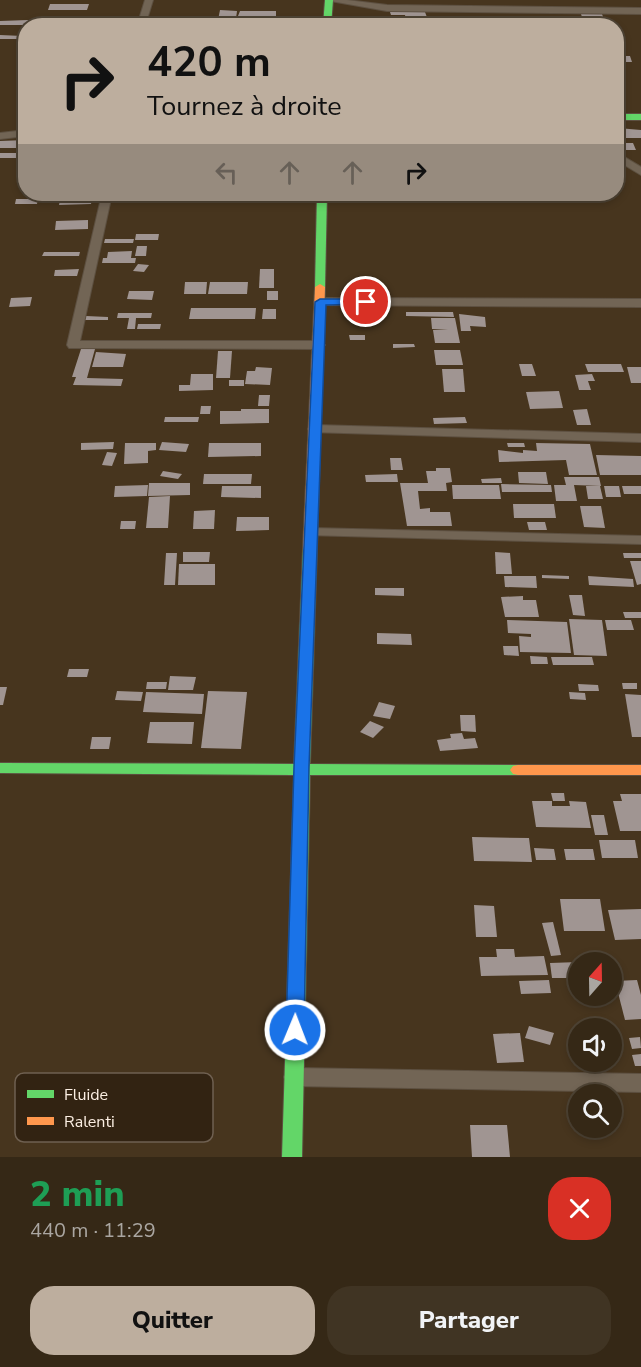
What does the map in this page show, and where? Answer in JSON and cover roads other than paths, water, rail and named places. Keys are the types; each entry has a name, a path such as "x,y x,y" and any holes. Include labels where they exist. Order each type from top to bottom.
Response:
{"street":[{"path":"143,18 149,0"},
{"path":"328,18 329,0 387,8 641,11"},
{"path":"624,117 641,117"},
{"path":"0,136 18,134"},
{"path":"624,160 641,172"},
{"path":"105,201 73,345 319,345"},
{"path":"292,1157 302,767 319,345 322,201"},
{"path":"320,302 641,303"},
{"path":"315,429 641,438"},
{"path":"311,532 641,540"},
{"path":"0,768 302,767 641,770"},
{"path":"294,1077 641,1083"}]}
